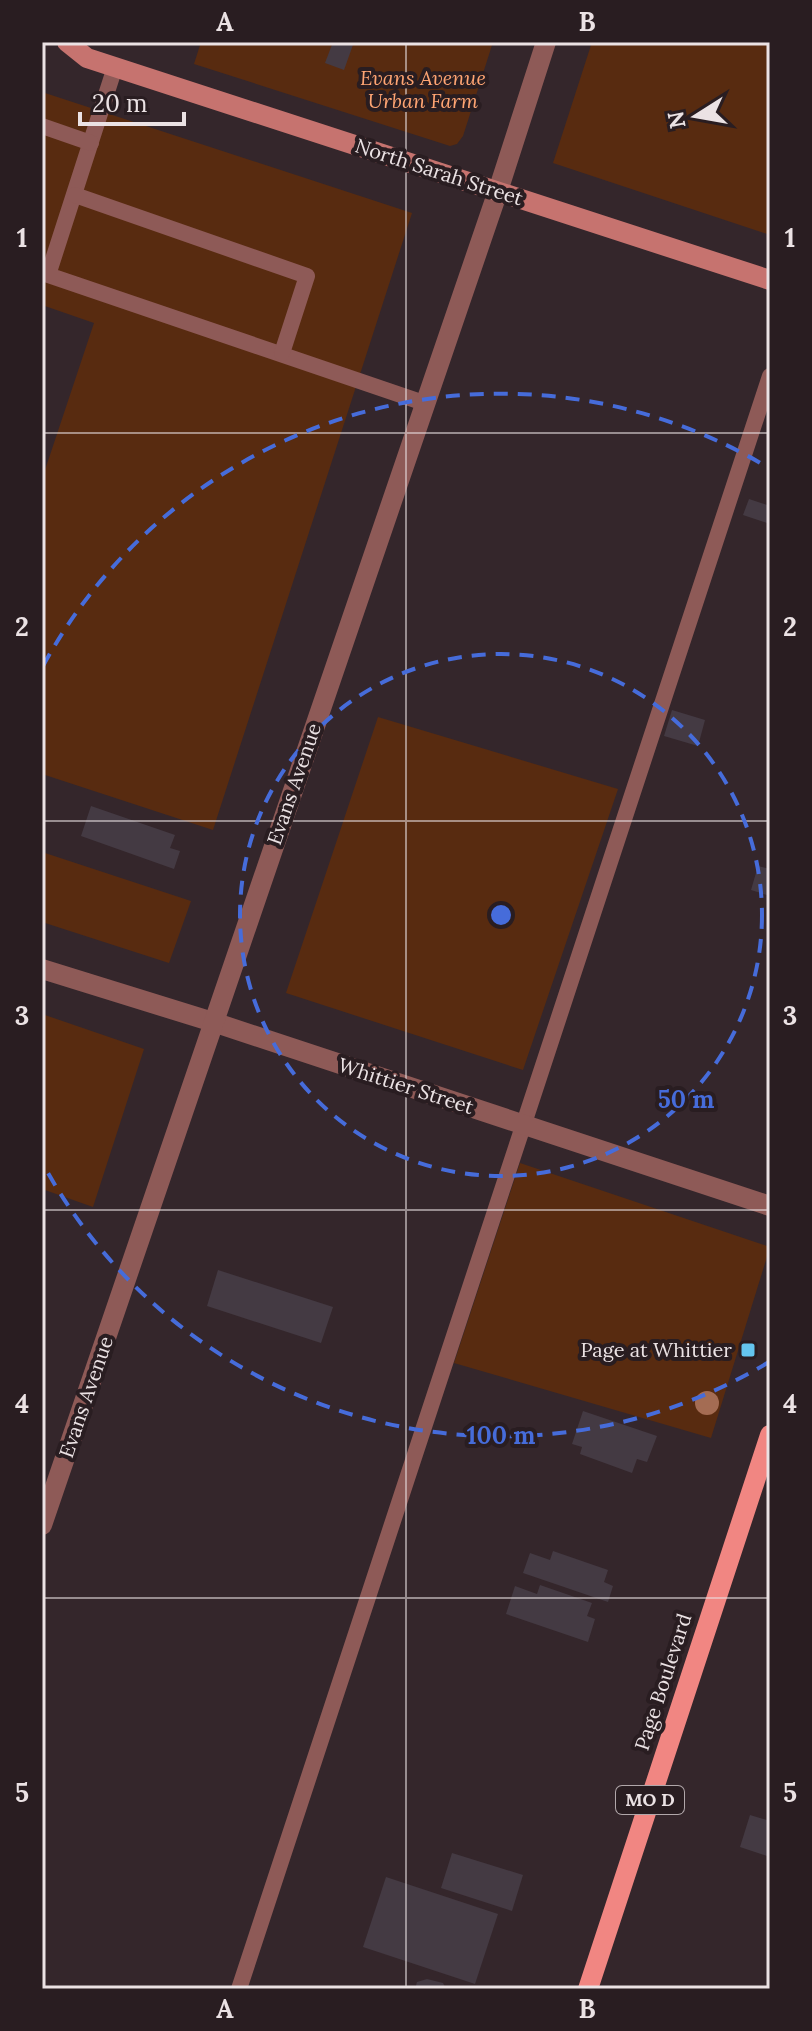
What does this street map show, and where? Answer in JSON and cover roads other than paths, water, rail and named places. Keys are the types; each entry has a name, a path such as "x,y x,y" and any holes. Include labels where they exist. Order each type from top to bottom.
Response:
{"main road":[{"name":"Page Boulevard","path":"588,1989 770,1435"}],"street":[{"name":"North Sarah Street","path":"67,42 87,58 770,280"},
{"name":"Evans Avenue","path":"42,1525 498,191 546,42"},
{"name":"Whittier Street","path":"42,969 213,1022 770,1206"}],"lane":[{"path":"42,293 115,67"},
{"path":"42,126 91,143"},
{"path":"75,195 307,276 282,353"},
{"path":"48,275 424,403"},
{"path":"239,1989 770,376"}],"place":[{"name":"Page at Whittier","path":"748,1350"}],"park label":[{"name":"Evans Avenue Urban Farm","path":"423,90"}]}
